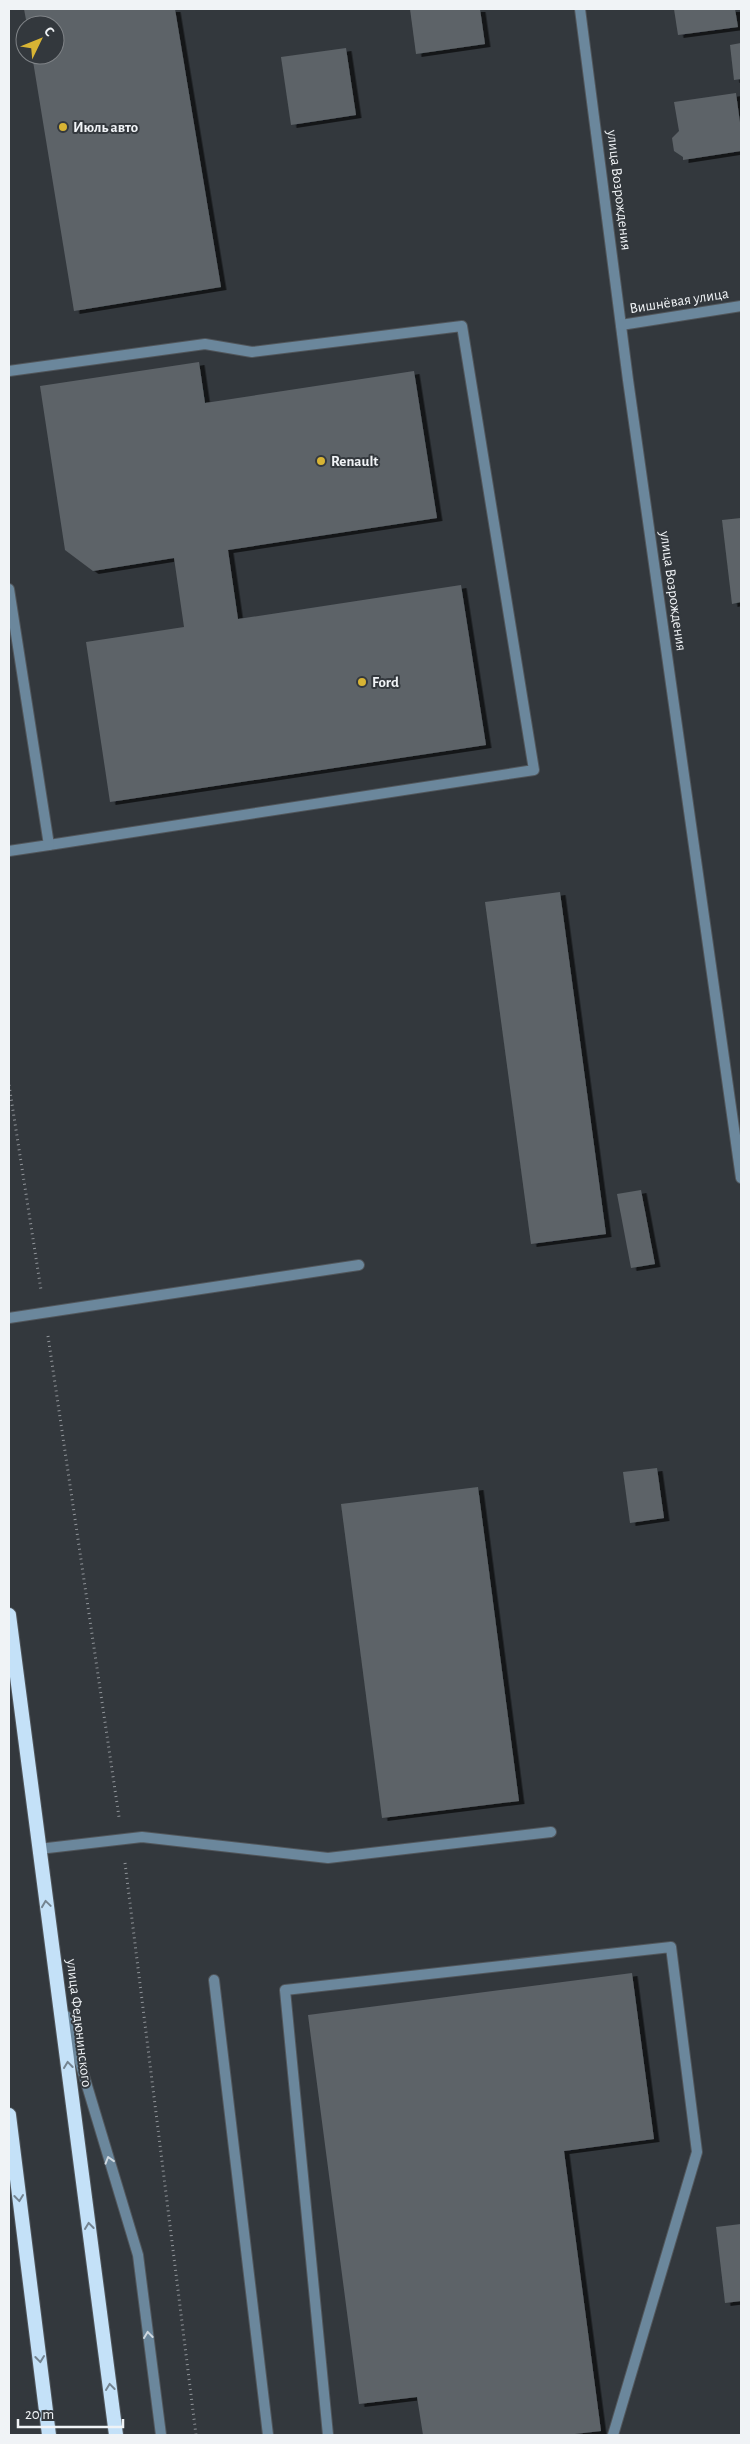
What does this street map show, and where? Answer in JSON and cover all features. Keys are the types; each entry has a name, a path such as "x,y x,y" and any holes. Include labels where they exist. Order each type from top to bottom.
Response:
{"highway":[{"name":"улица Федюнинского","path":"9,1614 116,2435"},
{"path":"9,2115 49,2435"}],"street":[{"name":"улица Возрождения","path":"580,9 621,325 741,1178"},
{"name":"Вишнёвая улица","path":"621,325 741,306"},
{"path":"9,371 206,344 252,352 462,326 534,770 9,851"},
{"path":"9,589 49,845"},
{"path":"9,1318 360,1265"},
{"path":"39,1849 122,1839 159,1839 328,1858 551,1832"},
{"path":"328,2435 285,1990 671,1946 697,2152 613,2435"},
{"path":"214,1980 268,2435"},
{"path":"58,1987 138,2255 161,2435"}],"path":[{"path":"9,1084 122,1839 196,2435"}],"building":[{"path":"24,9 175,9 221,287 74,311 34,65 65,65 65,15 25,15"},
{"path":"410,9 480,9 485,44 416,54"},
{"path":"674,9 735,9 738,27 678,35"},
{"path":"741,43 741,79 734,80 730,45"},
{"path":"346,48 356,115 291,125 281,57"},
{"path":"736,93 741,130 741,151 683,160 683,157 674,151 672,138 679,131 674,102"},
{"path":"199,362 205,403 414,371 437,518 228,550 238,619 461,585 486,745 110,802 86,642 184,627 174,558 93,571 65,550 40,386"},
{"path":"741,518 741,602 732,604 722,520"},
{"path":"560,892 606,1234 531,1244 485,902"},
{"path":"641,1190 655,1264 631,1268 617,1194"},
{"path":"657,1468 664,1518 630,1523 623,1472"},
{"path":"478,1487 519,1801 382,1818 341,1504"},
{"path":"632,1973 654,2139 564,2151 601,2431 566,2435 423,2435 417,2397 359,2404 308,2015"},
{"path":"741,2224 741,2301 725,2303 716,2227"}],"place":[{"name":"Июль авто","path":"63,127"},
{"name":"Renault","path":"321,461"},
{"name":"Ford","path":"362,682"}]}
